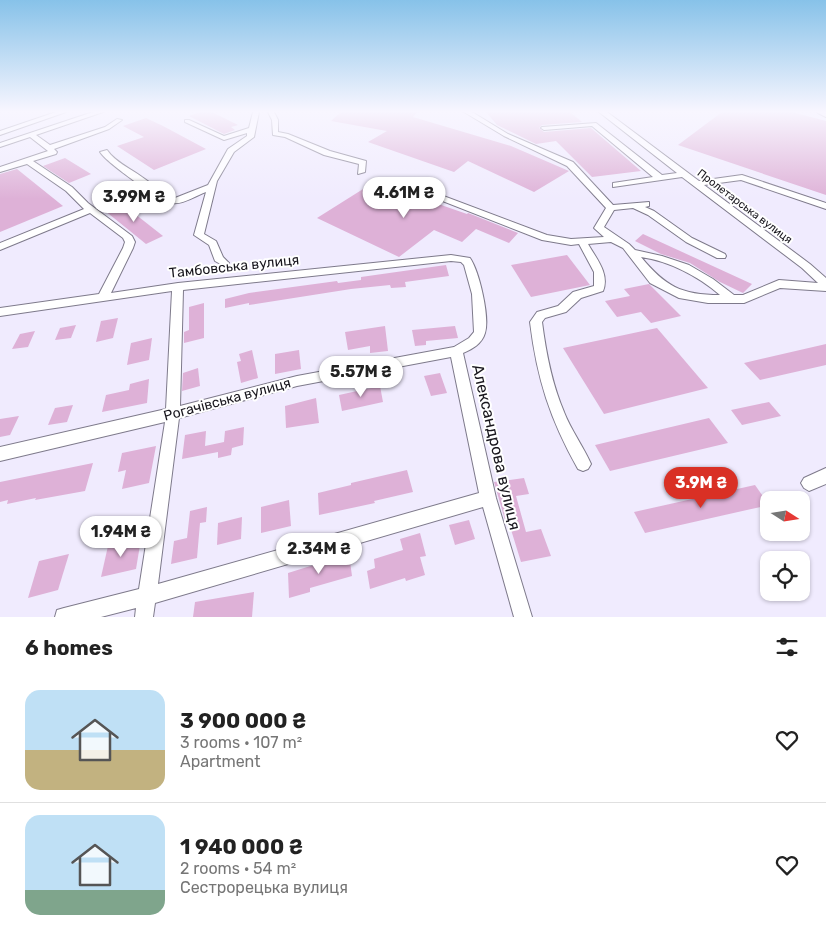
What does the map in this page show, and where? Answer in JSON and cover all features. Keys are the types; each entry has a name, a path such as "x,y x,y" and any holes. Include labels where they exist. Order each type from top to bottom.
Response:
{"street":[{"path":"0,145 13,141"},
{"path":"0,170 53,152 39,141"},
{"path":"49,148 70,141"},
{"path":"224,263 219,259 213,243 199,234 211,187 230,151 245,141"},
{"path":"301,141 327,153 363,163 361,172"},
{"path":"519,141 570,164 612,208"},
{"path":"615,141 660,178"},
{"name":"Пролетарська вулиця","path":"640,141 806,266 826,285"},
{"path":"104,152 108,158 155,192 175,201 211,187"},
{"path":"28,160 69,189 127,236 130,242 103,298"},
{"path":"616,185 684,174"},
{"path":"697,184 742,178 826,206"},
{"path":"398,182 545,238 571,242 613,240"},
{"path":"646,204 612,208 599,228 613,240 626,246 654,280 679,294 708,299 744,299 779,284 826,285"},
{"path":"634,205 651,212 689,240 722,256"},
{"path":"0,247 91,208"},
{"path":"582,241 599,272 599,288 577,295 562,309 541,315 536,322 549,396 563,429 583,464"},
{"path":"632,253 650,255 672,262 717,286 731,299"},
{"name":"Тамбовська вулиця","path":"0,312 178,287 451,258 466,260 470,264"},
{"name":"Александрова вулиця","path":"470,264 480,316 480,332 476,338 456,351 488,498 523,617"},
{"path":"144,617 173,414 178,287"},
{"name":"Рогачівська вулиця","path":"0,454 173,414 297,381 456,351"},
{"path":"809,483 826,476"},
{"path":"64,617 148,596 488,498"}],"building":[{"path":"133,141 191,141 206,149 154,170 117,146"},
{"path":"493,141 511,146 569,171 534,192 468,161 454,172 368,142"},
{"path":"529,141 606,141 641,171 592,177 556,141 536,144"},
{"path":"684,141 826,141 826,195 678,145"},
{"path":"65,158 91,174 69,183 43,166"},
{"path":"17,169 63,206 0,232 0,174"},
{"path":"379,179 444,206 468,213 518,233 509,243 476,229 462,242 434,230 399,257 317,218"},
{"path":"121,203 163,236 146,244 104,210"},
{"path":"643,234 752,284 743,293 720,282 690,263 661,254 635,241"},
{"path":"567,255 590,285 531,297 511,265"},
{"path":"446,265 449,276 405,282 406,287 391,288 390,285 351,289 225,308 225,299 249,293 337,281 338,283 361,280 361,277"},
{"path":"649,284 681,316 651,323 641,312 617,317 605,301 630,296 624,289"},
{"path":"204,303 204,338 184,343 184,332 189,330 189,307"},
{"path":"118,318 113,338 96,342 101,321"},
{"path":"76,325 71,338 55,340 60,328"},
{"path":"385,326 388,351 370,353 370,346 348,350 345,332"},
{"path":"455,326 458,338 426,341 426,345 415,346 412,330"},
{"path":"657,328 708,388 604,414 563,348"},
{"path":"35,331 28,347 12,349 20,334"},
{"path":"152,338 149,360 127,365 131,343"},
{"path":"826,344 826,365 760,380 744,363"},
{"path":"252,350 258,378 241,383 237,362 241,361 239,354"},
{"path":"299,350 301,369 275,374 275,354"},
{"path":"198,368 200,386 182,391 183,373"},
{"path":"440,373 447,393 431,396 424,376"},
{"path":"149,379 147,403 102,412 106,395 129,390 130,384"},
{"path":"380,386 383,402 342,411 339,395"},
{"path":"316,398 319,423 286,428 285,406"},
{"path":"769,402 781,416 742,425 731,410"},
{"path":"73,405 67,422 48,425 55,408"},
{"path":"19,416 10,435 0,437 0,419"},
{"path":"709,418 728,443 610,471 595,445"},
{"path":"244,427 243,445 232,448 231,455 218,458 218,452 182,459 185,435 206,431 205,446 224,442 225,431"},
{"path":"156,446 149,483 122,489 126,470 118,472 122,453"},
{"path":"93,463 85,491 7,504 8,500 0,502 0,482"},
{"path":"407,470 413,492 374,501 375,503 319,515 318,493"},
{"path":"524,478 529,494 516,496 526,532 541,529 551,556 521,562 508,520 505,520 494,482"},
{"path":"755,485 760,492 760,507 645,533 634,512"},
{"path":"289,500 291,526 261,533 261,507"},
{"path":"207,507 206,522 200,523 197,558 171,564 174,541 187,538 190,511"},
{"path":"242,517 241,539 217,545 218,523"},
{"path":"469,520 475,539 455,545 449,525"},
{"path":"420,533 426,556 420,557 425,575 406,581 405,578 370,589 367,571 375,568 374,559 403,550 400,539"},
{"path":"141,539 136,569 101,577 108,546"},
{"path":"69,554 58,590 28,598 39,561"},
{"path":"349,554 352,576 310,588 310,592 289,598 288,573"},
{"path":"254,592 252,617 193,617 195,602"}]}
